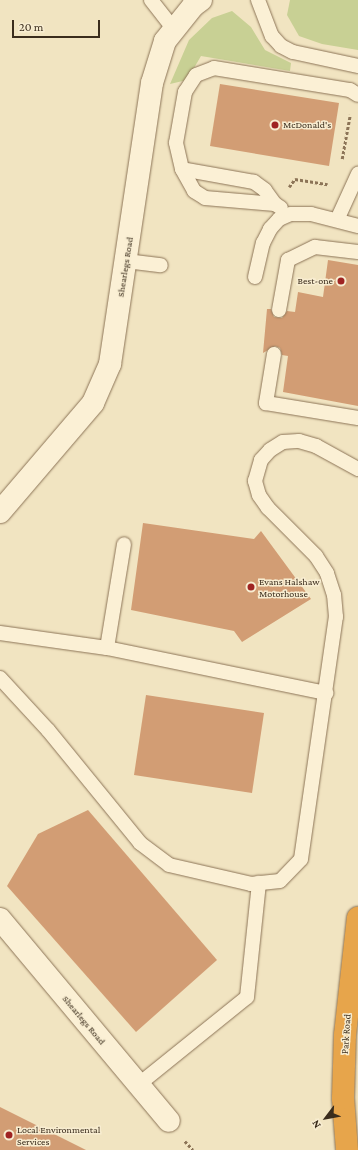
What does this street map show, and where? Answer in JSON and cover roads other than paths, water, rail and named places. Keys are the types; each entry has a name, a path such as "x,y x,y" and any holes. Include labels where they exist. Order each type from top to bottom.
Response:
{"highway":[{"name":"Park Road","path":"347,1150 343,1098 345,1043 358,918"}],"street":[{"name":"Shearlegs Road","path":"0,512 93,403 110,364 152,83 165,41 193,6 201,0"},
{"name":"Shearlegs Road","path":"0,919 169,1121"}],"lane":[{"path":"151,0 174,29"},
{"path":"258,0 272,36 281,46 293,52 358,66"},
{"path":"275,204 205,198 194,191 182,169 176,143 185,92 196,76 214,68 350,90 356,102"},
{"path":"182,169 254,182 265,190 275,204 291,214"},
{"path":"337,220 358,174"},
{"path":"255,277 270,229 279,219 291,214 311,214 358,226"},
{"path":"279,310 288,260 314,247 358,252"},
{"path":"126,261 162,265"},
{"path":"274,354 266,403 358,418"},
{"path":"0,678 48,730 140,844 169,865 251,884 280,880 300,859 326,693 336,617 334,595 327,573 316,556 268,508 259,494 255,481 261,460 270,450 283,442 299,441 316,446 358,469"},
{"path":"107,648 124,544"},
{"path":"0,633 107,648 326,693"},
{"path":"138,1084 247,997 259,883"}],"place":[{"name":"McDonald's","path":"275,125"},
{"name":"Best-one","path":"341,281"},
{"name":"Evans Halshaw Motorhouse","path":"251,587"},
{"name":"Local Environmental Services","path":"9,1135"}]}
